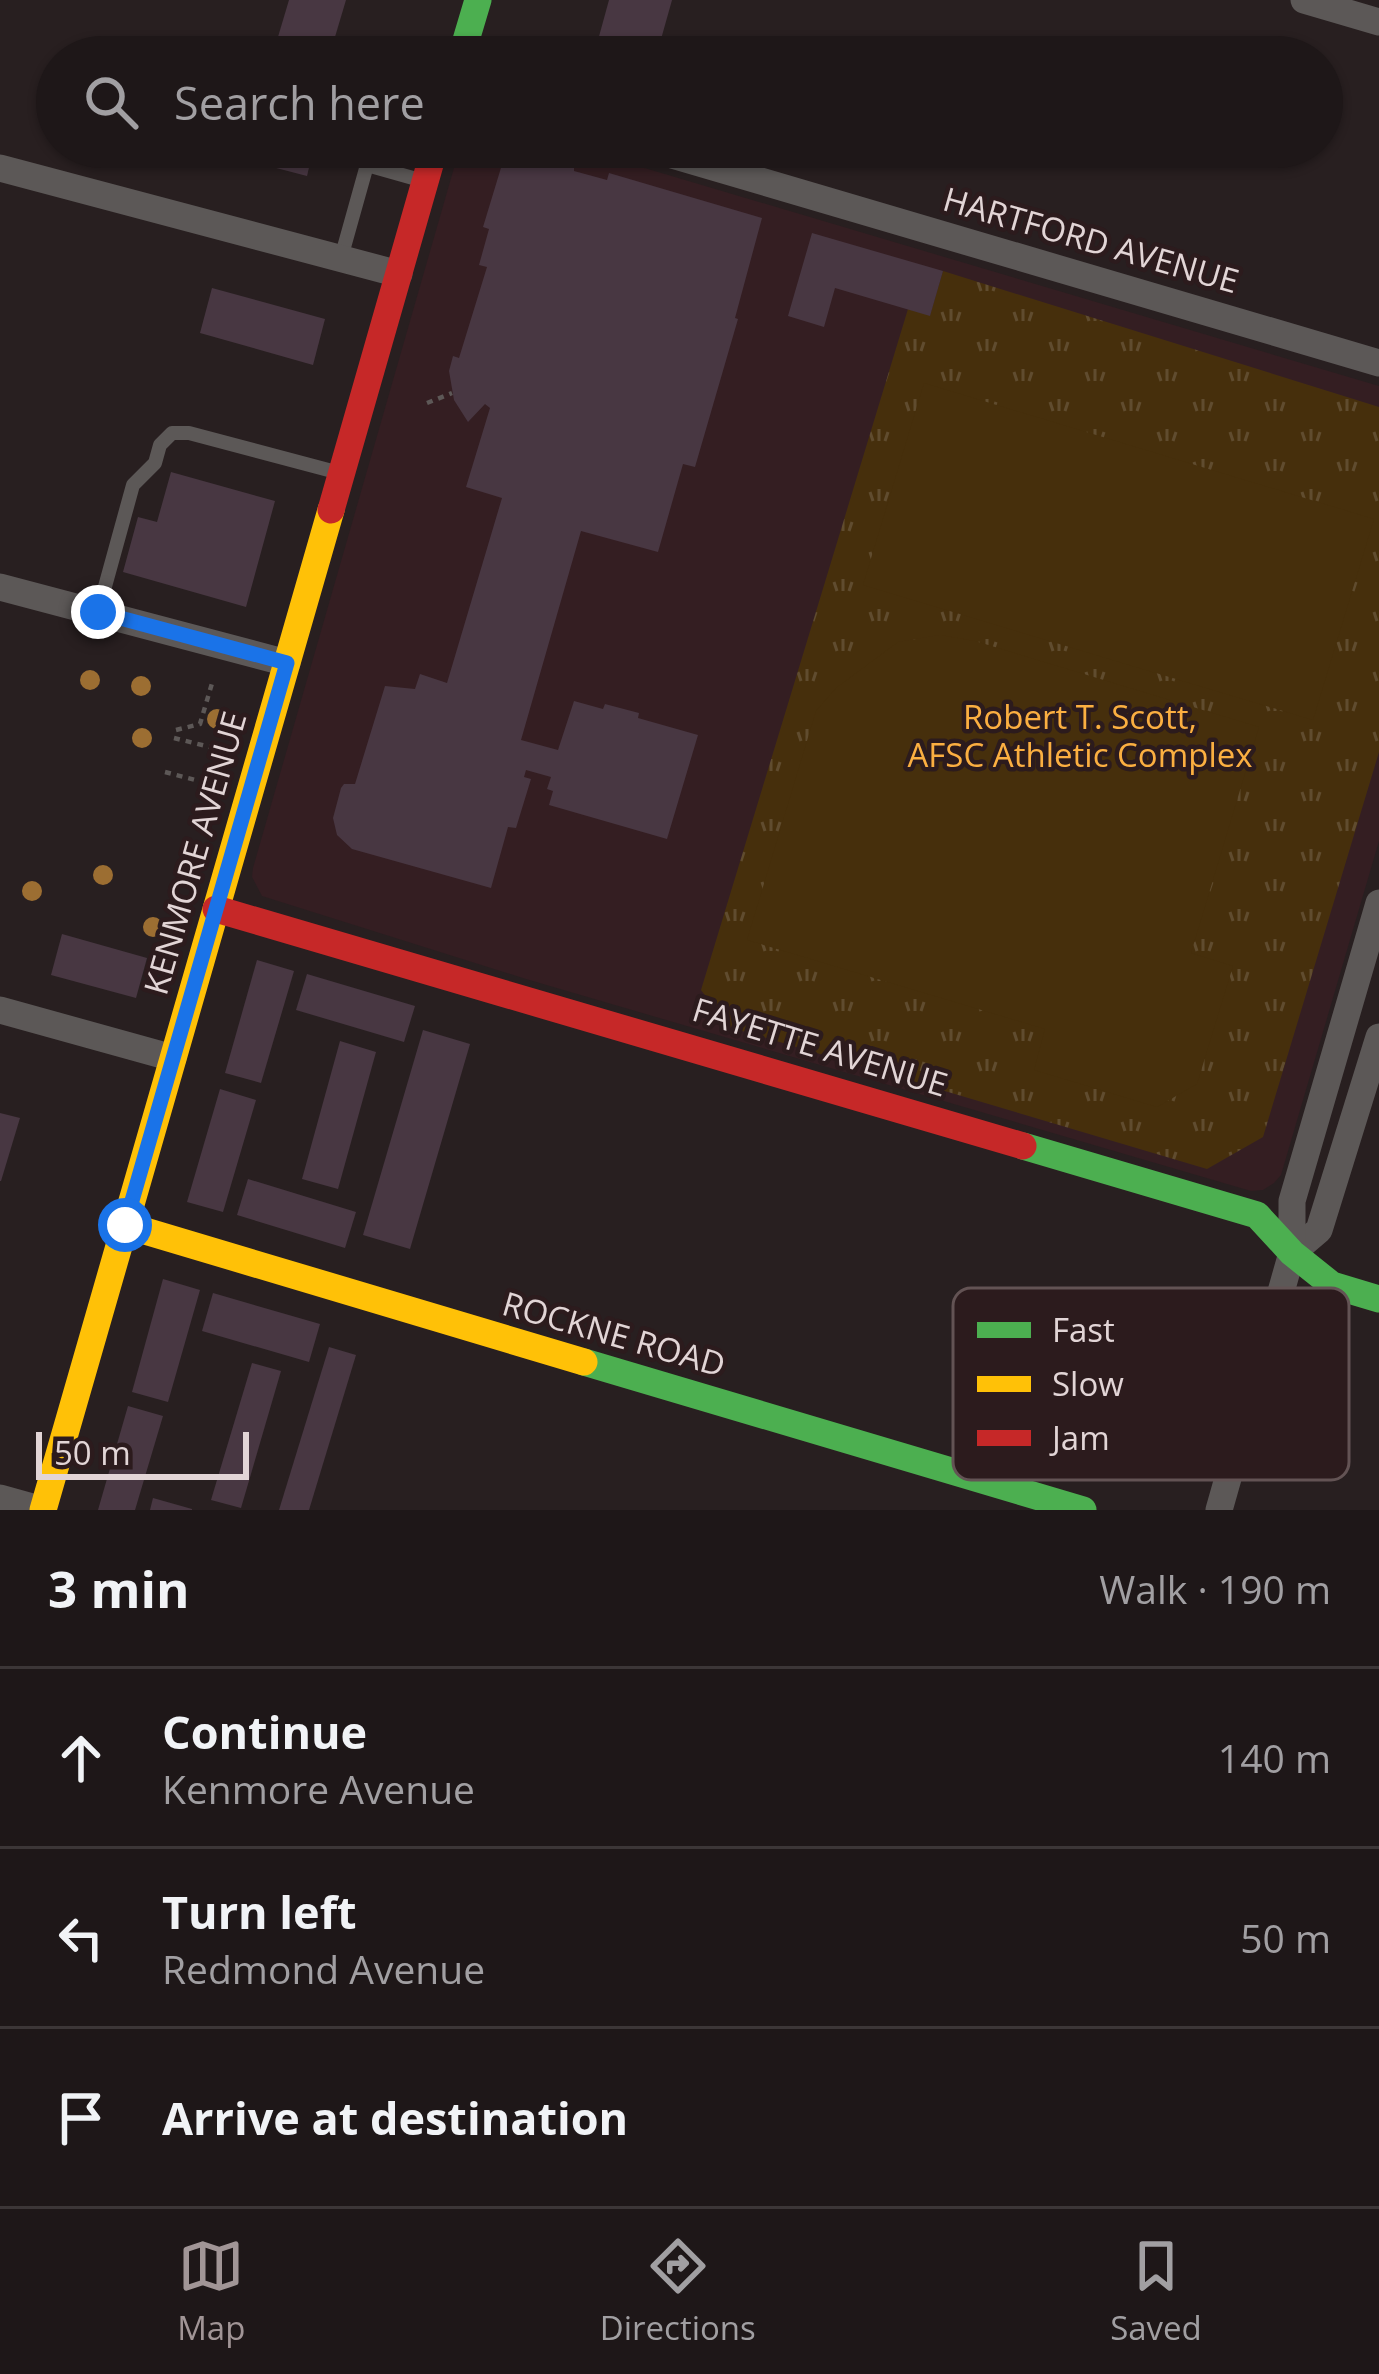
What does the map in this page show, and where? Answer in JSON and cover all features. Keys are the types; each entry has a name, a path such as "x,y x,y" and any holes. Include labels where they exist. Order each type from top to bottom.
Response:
{"street":[{"path":"467,36 478,0"},
{"path":"1304,0 1379,22"},
{"path":"0,168 399,274"},
{"name":"KENMORE AVENUE","path":"43,1510 429,168"},
{"name":"HARTFORD AVENUE","path":"717,168 1379,362"},
{"path":"0,586 287,663"},
{"path":"1282,1288 1292,1253 1292,1201 1379,903"},
{"name":"FAYETTE AVENUE","path":"216,909 1258,1215 1292,1253 1339,1288"},
{"path":"0,1010 173,1058"},
{"path":"1292,1253 1319,1230 1379,1037"},
{"name":"ROCKNE ROAD","path":"125,1225 953,1471"},
{"name":"FAYETTE AVENUE","path":"1349,1291 1379,1299"},
{"name":"ROCKNE ROAD","path":"982,1480 1083,1510"},
{"path":"1219,1510 1228,1480"},
{"path":"0,1498 43,1510"}],"lane":[{"path":"341,259 367,168"},
{"path":"379,168 425,181"},
{"path":"98,612 133,485 155,463 160,445 172,433 189,433 341,474"}],"path":[{"path":"427,403 452,392"},
{"path":"176,730 200,724 213,680"},
{"path":"174,739 210,748"},
{"path":"165,772 203,782"}],"shaded area":[{"path":"454,168 645,168 1379,386 1379,841 1281,1175 1263,1190 1251,1191 526,979 262,896 252,877"}],"green space":[{"name":"Robert T. Scott, AFSC Athletic Complex","path":"943,271 1379,407 1379,752 1263,1137 1207,1169 729,1027 701,990 908,309 930,315"},
{"path":"924,383 1374,519 1313,720 863,585"},
{"path":"940,635 975,641 1259,727 1191,953 1233,966 1197,1084 1157,1107 1034,1070 1045,1029 747,940 816,711 836,688 898,642"}],"building":[{"path":"289,0 346,0 335,36 278,36"},
{"path":"609,0 672,0 662,36 599,36"},
{"path":"276,168 309,168 307,176"},
{"path":"501,168 574,168 607,180 609,173 762,218 695,467 683,464 658,552 581,531 521,740 558,750 574,701 639,713 638,718 698,735 667,839 549,805 551,777 526,770 524,777 531,779 516,828 508,827 491,888 352,849 337,835 333,818 341,788 355,784 385,686 415,689 420,674 447,683 502,498 466,487 490,408 485,404 468,422 454,400 449,371 453,356 459,358 487,267 479,265 489,229 483,227"},
{"path":"812,233 943,271 930,316 835,288 824,327 788,316"},
{"path":"212,288 325,319 313,365 200,333"},
{"path":"171,472 275,501 246,607 123,572 138,517 157,522"},
{"path":"62,934 147,958 136,998 51,975"},
{"path":"257,960 294,971 261,1083 225,1073"},
{"path":"307,974 415,1006 404,1042 296,1010"},
{"path":"423,1030 470,1044 410,1249 363,1235"},
{"path":"340,1041 376,1052 338,1189 302,1179"},
{"path":"220,1089 256,1100 223,1212 187,1202"},
{"path":"0,1113 20,1118 1,1181 0,1181"},
{"path":"248,1179 356,1212 345,1248 237,1215"},
{"path":"163,1279 200,1290 168,1402 132,1392"},
{"path":"213,1293 320,1324 309,1362 202,1331"},
{"path":"329,1347 356,1355 309,1510 279,1510"},
{"path":"252,1363 281,1371 241,1508 211,1500"},
{"path":"128,1406 163,1416 135,1510 98,1510"},
{"path":"153,1498 192,1509 192,1510 150,1510"}],"traffic: fast":[{"path":"467,36 478,0"},
{"path":"1023,1146 1257,1215 1292,1253 1342,1288"},
{"path":"1349,1290 1379,1299"},
{"path":"584,1362 953,1471"},
{"path":"982,1480 1083,1510"}],"traffic: slow":[{"path":"43,1510 331,510"},
{"path":"125,1225 584,1362"}],"traffic: jam":[{"path":"331,510 429,168"},
{"path":"216,909 1023,1146"}],"route":[{"path":"98,612 287,663 125,1225"}]}
